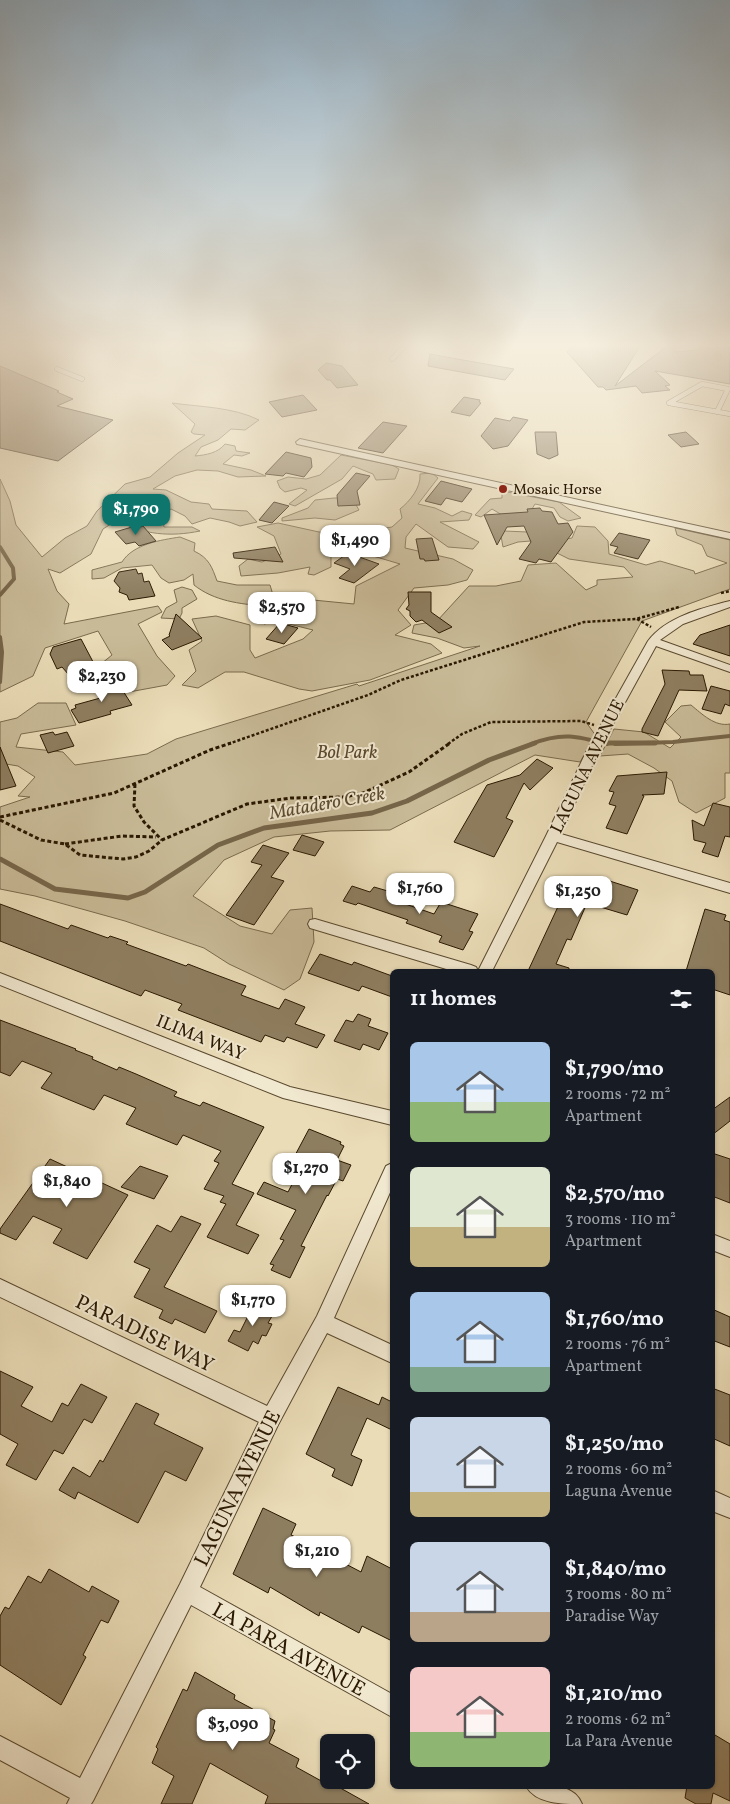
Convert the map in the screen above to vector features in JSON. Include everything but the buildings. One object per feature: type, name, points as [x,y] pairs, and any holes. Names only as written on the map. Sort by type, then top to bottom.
[{"type":"street","points":[[300,442],[730,536]]},
{"type":"street","points":[[656,637],[681,621],[730,604]]},
{"type":"street","points":[[656,637],[730,669]]},
{"type":"street","name":"LAGUNA AVENUE","points":[[487,969],[553,836],[602,731],[656,637]]},
{"type":"street","points":[[553,836],[730,888]]},
{"type":"street","points":[[315,924],[463,969]]},
{"type":"street","name":"ILIMA WAY","points":[[0,979],[289,1093],[390,1118]]},
{"type":"street","name":"LAGUNA AVENUE","points":[[82,1799],[271,1418],[323,1322],[390,1175]]},
{"type":"street","points":[[715,1243],[730,1248]]},
{"type":"street","name":"PARADISE WAY","points":[[0,1288],[271,1418]]},
{"type":"street","points":[[323,1322],[390,1353]]},
{"type":"street","points":[[715,1501],[730,1508]]},
{"type":"street","name":"LA PARA AVENUE","points":[[186,1591],[390,1705]]},
{"type":"street","points":[[0,1747],[82,1799]]},
{"type":"street","points":[[543,1789],[570,1804]]},
{"type":"path","points":[[713,596],[730,590]]},
{"type":"path","points":[[0,818],[93,798],[135,784],[210,750],[368,695],[401,680],[584,622],[636,618],[687,604]]},
{"type":"path","points":[[636,618],[656,637]]},
{"type":"path","points":[[65,844],[80,855],[124,859],[136,857],[149,851],[162,840],[247,804],[291,798],[345,796],[364,793],[410,772],[462,734],[491,722],[581,721],[602,731]]},
{"type":"path","points":[[135,784],[134,806],[156,837]]},
{"type":"path","points":[[0,818],[41,840],[65,844],[122,836],[156,837],[162,840]]},
{"type":"green space","points":[[193,427],[249,427],[245,430],[231,429],[218,440],[201,447],[195,456],[215,451],[225,444],[235,446],[236,451],[250,453],[242,456],[234,455],[223,464],[251,470],[266,476],[238,477],[218,471],[197,470],[175,476],[153,489],[166,490],[191,502],[209,504],[212,509],[247,511],[257,522],[240,526],[210,518],[192,524],[185,516],[171,509],[162,515],[164,527],[192,527],[200,531],[168,534],[147,532],[117,520],[103,529],[91,554],[60,573],[48,569],[57,591],[69,604],[64,624],[158,606],[162,612],[138,624],[157,656],[175,676],[167,685],[129,692],[122,682],[96,668],[112,655],[98,631],[45,648],[33,676],[0,692],[0,479],[10,501],[16,525],[42,557],[65,538],[87,526],[97,511],[125,484],[150,477],[178,453],[205,435],[191,432]]},
{"type":"green space","points":[[341,455],[392,465],[399,469],[395,479],[376,480],[373,474],[353,466],[342,479],[295,506],[289,504],[307,490],[301,488],[285,492],[280,488],[277,481],[288,477],[306,479],[320,475]]},
{"type":"green space","points":[[432,473],[438,478],[418,504],[435,508],[452,516],[462,511],[472,514],[469,520],[440,522],[479,542],[473,549],[448,547],[416,524],[406,537],[405,548],[453,559],[473,570],[467,580],[448,585],[414,588],[398,610],[411,625],[395,635],[431,644],[442,653],[370,680],[312,691],[299,689],[244,672],[225,672],[198,688],[182,685],[196,671],[189,650],[202,641],[192,619],[216,616],[250,625],[250,650],[255,658],[303,639],[313,630],[277,621],[264,624],[257,617],[259,609],[291,610],[313,600],[354,604],[356,586],[400,564],[334,542],[323,550],[331,554],[331,567],[314,575],[308,574],[310,567],[278,573],[241,576],[239,566],[248,559],[262,562],[281,554],[274,536],[257,527],[278,523],[319,532],[359,532],[392,527],[402,518],[400,509],[414,494],[419,484],[420,474]]},
{"type":"green space","points":[[502,491],[559,502],[581,518],[568,521],[560,517],[554,508],[535,504],[529,514],[507,518],[492,509],[481,517],[475,515],[490,499],[502,498]]},
{"type":"green space","points":[[352,498],[359,510],[335,520],[315,518],[282,521],[282,518],[308,508],[315,500]]},
{"type":"green space","name":"Bol Park","points":[[577,526],[595,527],[608,541],[609,554],[646,565],[660,561],[694,571],[695,574],[727,563],[707,556],[702,545],[677,535],[675,528],[730,540],[730,589],[642,621],[586,722],[596,736],[580,762],[535,755],[390,830],[330,831],[274,837],[224,860],[193,896],[240,926],[272,934],[290,910],[312,908],[314,942],[300,979],[284,990],[229,964],[204,948],[125,921],[35,896],[0,889],[0,807],[30,797],[18,796],[35,777],[18,766],[0,763],[0,722],[17,718],[38,703],[66,703],[76,725],[21,734],[16,747],[63,752],[75,765],[147,754],[176,739],[357,684],[359,686],[480,646],[464,648],[437,638],[412,633],[414,625],[437,621],[469,586],[496,586],[521,581],[528,565],[556,563],[586,590],[597,585],[597,580],[633,577],[624,567],[569,559],[551,550],[555,541],[572,538]]},
{"type":"green space","points":[[504,531],[528,532],[531,541],[518,542],[503,547],[501,536]]},
{"type":"green space","points":[[180,537],[195,543],[194,551],[209,563],[217,581],[237,585],[270,585],[273,595],[264,606],[228,601],[210,595],[194,585],[193,574],[184,580],[169,583],[161,578],[152,565],[122,568],[104,578],[92,579],[92,570],[122,562],[140,547],[156,541]]},
{"type":"green space","points":[[182,587],[192,590],[197,599],[182,608],[179,619],[161,618],[166,608],[177,602],[174,590]]},
{"type":"green space","points":[[691,705],[714,722],[730,724],[730,773],[725,773],[725,798],[696,813],[679,802],[672,781],[654,768],[628,754],[600,756],[614,729],[644,732],[670,748],[681,737],[665,722],[681,706]]},
{"type":"waterway","name":"Matadero Creek","points":[[0,547],[13,568],[14,579],[0,595]]},
{"type":"waterway","name":"Matadero Creek","points":[[0,637],[2,652],[0,682]]},
{"type":"waterway","name":"Matadero Creek","points":[[531,744],[542,740],[569,736],[603,743]]},
{"type":"waterway","name":"Matadero Creek","points":[[644,743],[730,736]]},
{"type":"waterway","name":"Matadero Creek","points":[[0,859],[55,889],[128,898],[145,892],[218,845],[264,828],[372,813],[407,801],[489,760],[535,743]]},
{"type":"waterway","name":"Matadero Creek","points":[[603,743],[644,743]]},
{"type":"waterway","name":"Matadero Creek","points":[[603,743],[607,744]]},
{"type":"waterway","name":"Matadero Creek","points":[[615,744],[644,743]]},
{"type":"waterway","name":"Matadero Creek","points":[[644,743],[655,743]]},
{"type":"place","name":"Mosaic Horse","points":[[503,489]]}]
